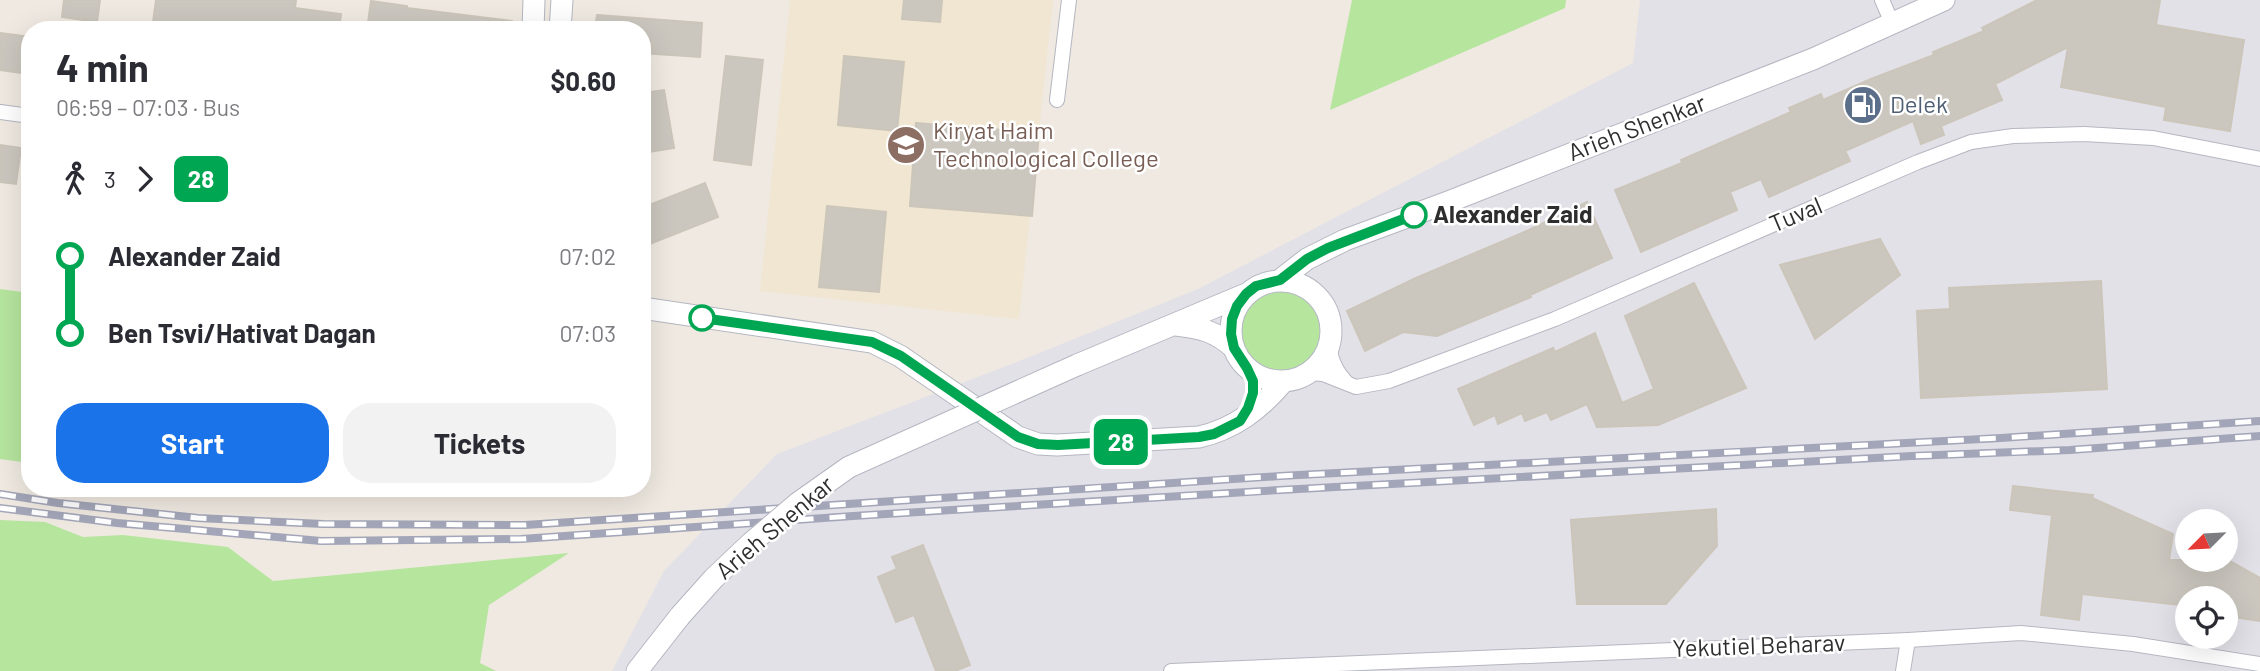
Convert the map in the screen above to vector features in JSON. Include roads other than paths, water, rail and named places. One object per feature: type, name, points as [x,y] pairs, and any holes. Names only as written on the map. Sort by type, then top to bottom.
[{"type":"street","points":[[533,21],[534,0]]},
{"type":"street","points":[[561,21],[562,0]]},
{"type":"street","points":[[1057,100],[1069,0]]},
{"type":"street","points":[[1882,0],[1892,23]]},
{"type":"street","name":"Arieh Shenkar","points":[[1280,280],[1307,259],[1328,248],[1800,64],[1944,0]]},
{"type":"street","points":[[0,112],[21,115]]},
{"type":"street","name":"Tuval","points":[[1308,373],[1323,374],[1349,385],[1364,387],[1389,381],[1555,319],[1918,162],[1971,142],[2013,136],[2084,134],[2153,138],[2260,159]]},
{"type":"street","points":[[1313,292],[1313,273],[1328,248]]},
{"type":"street","points":[[1234,348],[1232,319],[1246,294],[1256,286],[1280,280],[1298,283],[1313,292],[1329,315],[1331,359],[1349,385]]},
{"type":"street","name":"Arieh Shenkar","points":[[637,671],[714,578],[798,503],[849,467],[1077,365],[1246,294]]},
{"type":"street","points":[[651,309],[872,342],[901,356],[1018,437],[1038,444],[1199,437],[1214,434],[1240,421],[1266,401],[1284,381]]},
{"type":"street","points":[[1174,325],[1199,328],[1220,336],[1234,348],[1253,381],[1253,393],[1240,421]]},
{"type":"street","points":[[1247,368],[1259,376],[1284,381],[1308,373],[1322,360],[1330,342]]},
{"type":"street","name":"Yekutiel Beharav","points":[[1171,671],[2021,633],[2133,644],[2260,664]]},
{"type":"street","points":[[1903,671],[1908,640]]},
{"type":"railway","points":[[0,494],[198,518],[323,524],[525,525],[1280,476],[2001,438],[2260,421]]},
{"type":"railway","points":[[0,508],[117,523],[321,541],[521,539],[1280,490],[2070,450],[2260,436]]},
{"type":"place","name":"Delek","points":[[1863,105]]},
{"type":"place","name":"Kiryat Haim Technological College","points":[[906,145]]},
{"type":"place","name":"Alexander Zaid","points":[[1414,215]]}]
